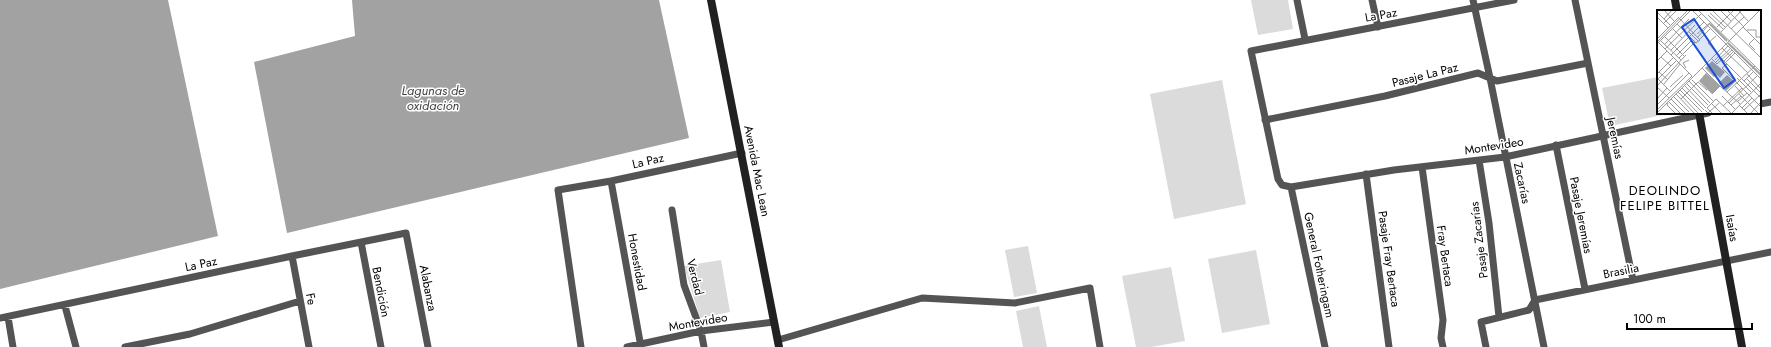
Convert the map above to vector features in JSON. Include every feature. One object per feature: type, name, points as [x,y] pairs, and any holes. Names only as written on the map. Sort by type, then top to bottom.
[{"type":"main road","name":"Avenida Mac Lean","points":[[711,0],[779,343]]},
{"type":"main road","points":[[1675,0],[1677,10]]},
{"type":"main road","name":"Isaías","points":[[1699,114],[1742,347]]},
{"type":"street","points":[[1297,0],[1305,39]]},
{"type":"street","points":[[1372,0],[1378,27]]},
{"type":"street","name":"Zacarías","points":[[1473,0],[1536,300],[1544,347]]},
{"type":"street","name":"La Paz","points":[[1265,120],[1251,51],[1305,39],[1378,27],[1514,0]]},
{"type":"street","name":"Jeremías","points":[[1575,0],[1604,136],[1632,280]]},
{"type":"street","name":"Pasaje La Paz","points":[[1265,120],[1385,96],[1478,73],[1497,80],[1588,63]]},
{"type":"street","points":[[1761,104],[1771,102]]},
{"type":"street","name":"Montevideo","points":[[1265,120],[1278,179],[1282,185],[1290,187],[1366,174],[1505,157],[1699,114]]},
{"type":"street","name":"Pasaje Jeremías","points":[[1556,145],[1585,289]]},
{"type":"street","name":"La Paz","points":[[581,347],[558,190],[611,181],[742,153]]},
{"type":"street","name":"Pasaje Zacarías","points":[[1479,160],[1489,223],[1499,317]]},
{"type":"street","name":"Fray Bertaca","points":[[1422,167],[1443,320],[1441,338],[1443,347]]},
{"type":"street","name":"Pasaje Fray Bertaca","points":[[1366,174],[1389,347]]},
{"type":"street","name":"Honestidad","points":[[611,181],[640,346]]},
{"type":"street","name":"General Fotheringam","points":[[1290,187],[1326,347]]},
{"type":"street","name":"Verdad","points":[[672,210],[684,285],[701,331],[704,347]]},
{"type":"street","name":"La Paz","points":[[4,318],[406,233]]},
{"type":"street","name":"Alabanza","points":[[406,233],[428,347]]},
{"type":"street","name":"Bendición","points":[[361,242],[381,347]]},
{"type":"street","name":"Brasilia","points":[[1486,347],[1481,322],[1529,310],[1536,300],[1725,260],[1771,252]]},
{"type":"street","name":"Fe","points":[[292,256],[309,347]]},
{"type":"street","points":[[779,343],[922,298],[1015,303],[1090,288],[1100,347]]},
{"type":"street","points":[[125,347],[190,334],[300,301]]},
{"type":"street","points":[[65,306],[76,347]]},
{"type":"street","points":[[4,318],[13,347]]},
{"type":"street","name":"Montevideo","points":[[627,347],[640,346],[701,331],[774,322]]},
{"type":"shaded area","points":[[1251,0],[1288,0],[1293,29],[1258,35]]},
{"type":"shaded area","points":[[1657,77],[1657,114],[1667,114],[1610,126],[1602,88]]},
{"type":"shaded area","points":[[1222,80],[1246,204],[1174,219],[1150,94]]},
{"type":"shaded area","points":[[1028,246],[1037,293],[1014,297],[1005,250]]},
{"type":"shaded area","points":[[1256,250],[1270,324],[1222,333],[1208,259]]},
{"type":"shaded area","points":[[721,260],[730,312],[700,318],[684,266]]},
{"type":"shaded area","points":[[1171,267],[1185,341],[1151,347],[1136,347],[1122,276]]},
{"type":"shaded area","points":[[1039,306],[1047,347],[1023,347],[1016,311]]},
{"type":"water","points":[[0,0],[168,0],[218,236],[0,289]]},
{"type":"water","name":"Lagunas de oxidación","points":[[352,0],[659,0],[689,138],[287,233],[254,62],[355,36]]},
{"type":"district","name":"DEOLINDO FELIPE BITTEL","points":[[1665,198]]}]
